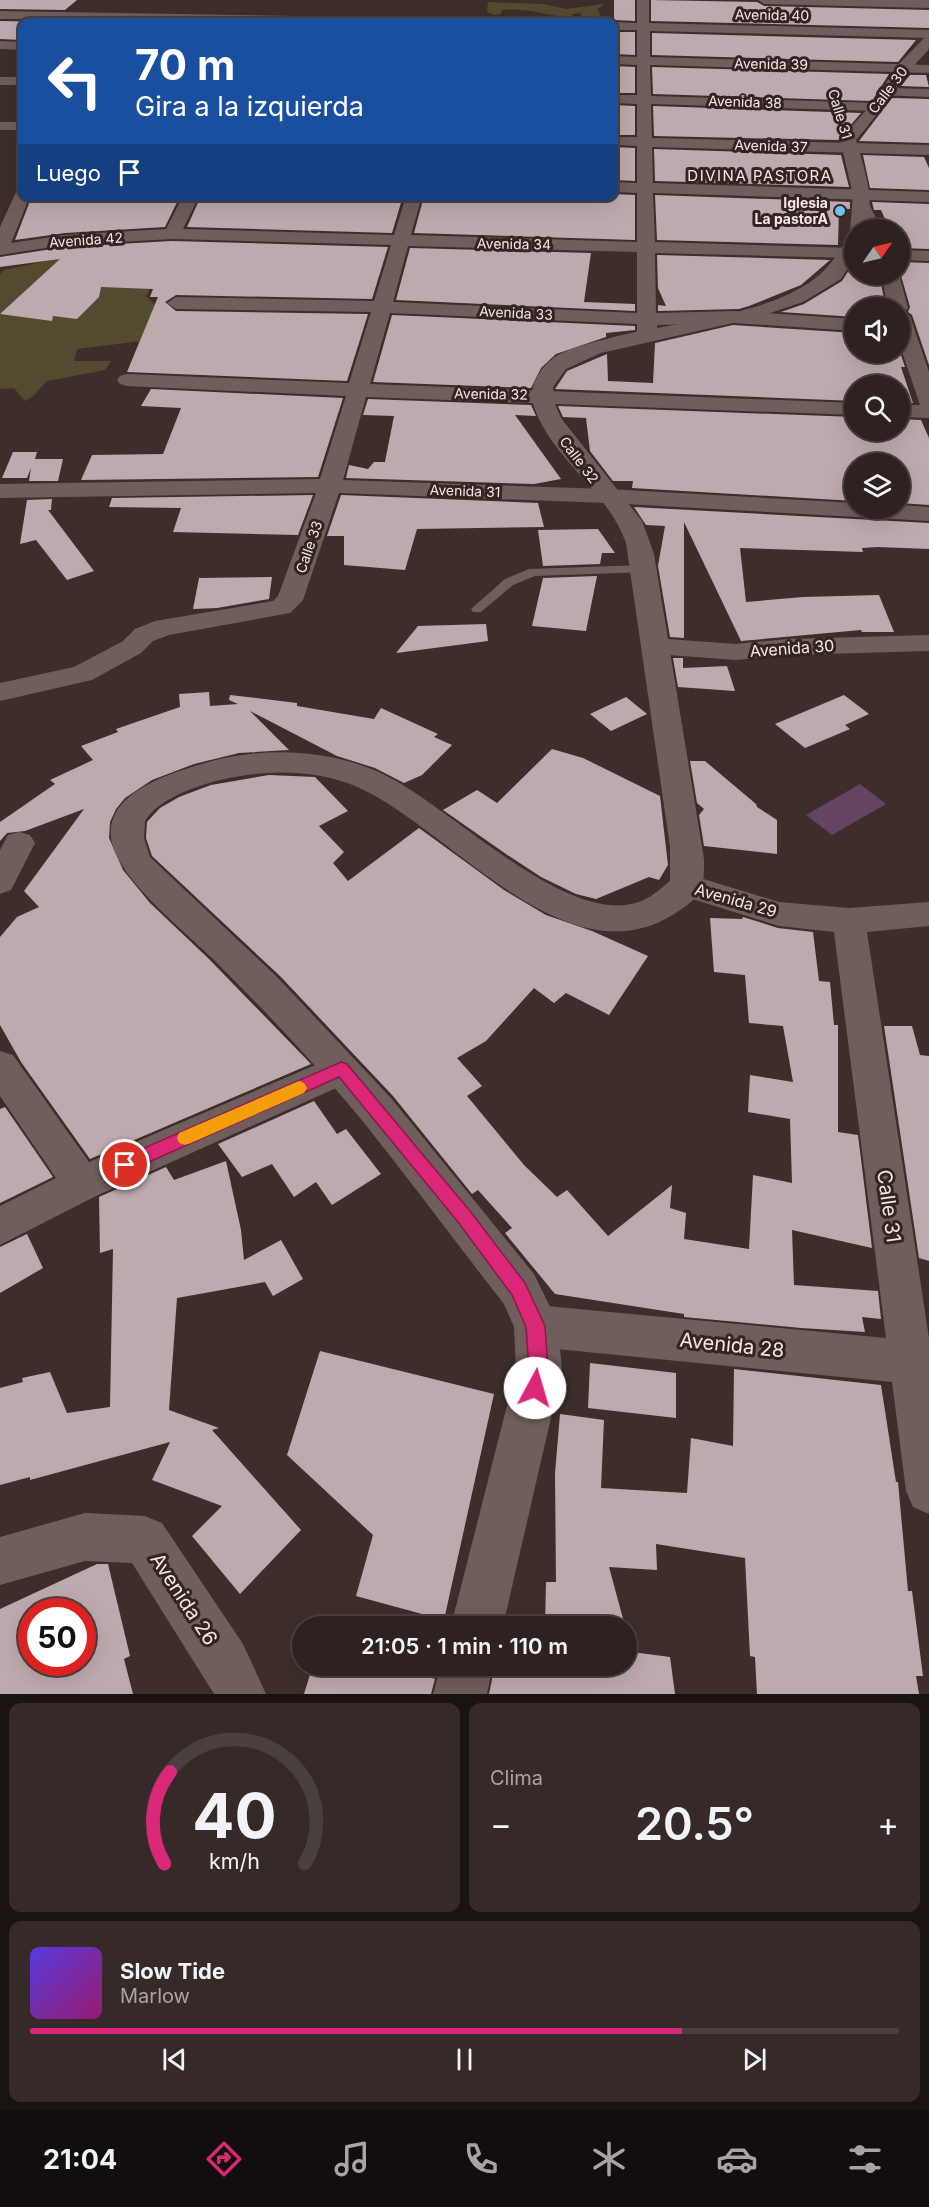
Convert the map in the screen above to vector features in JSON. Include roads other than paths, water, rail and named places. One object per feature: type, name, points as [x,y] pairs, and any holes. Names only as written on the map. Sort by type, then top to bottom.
[{"type":"main road","name":"Calle 30","points":[[849,144],[903,68],[929,41]]},
{"type":"main road","name":"Calle 31","points":[[849,144],[863,202]]},
{"type":"main road","points":[[861,219],[863,202]]},
{"type":"main road","points":[[540,395],[544,376],[563,359],[647,328],[734,317],[803,296],[828,282],[844,262]]},
{"type":"main road","name":"Calle 32","points":[[540,395],[557,431],[628,521],[639,544],[675,787],[690,861],[687,886]]},
{"type":"main road","points":[[479,1616],[539,1370],[536,1326],[512,1280],[464,1216],[341,1069],[265,988],[138,865],[127,846],[127,827],[132,813],[140,803],[155,794],[230,765],[283,762],[323,766],[390,790],[509,875],[565,906],[606,918],[637,916],[666,904],[687,886]]},
{"type":"main road","points":[[460,1694],[464,1676]]},
{"type":"street","points":[[643,0],[647,328]]},
{"type":"street","points":[[764,0],[805,13],[929,4]]},
{"type":"street","points":[[0,13],[27,3]]},
{"type":"street","points":[[0,13],[154,16],[238,13],[326,18]]},
{"type":"street","name":"Avenida 40","points":[[618,27],[643,27],[805,13],[929,34]]},
{"type":"street","name":"Calle 31","points":[[805,13],[825,65],[849,144]]},
{"type":"street","points":[[0,45],[18,46]]},
{"type":"street","name":"Avenida 39","points":[[618,60],[929,69]]},
{"type":"street","points":[[0,81],[18,81]]},
{"type":"street","points":[[888,92],[929,93]]},
{"type":"street","name":"Avenida 38","points":[[618,99],[834,95],[877,107]]},
{"type":"street","points":[[0,126],[18,126]]},
{"type":"street","name":"Avenida 37","points":[[618,141],[849,144],[929,150]]},
{"type":"street","points":[[618,188],[863,202],[929,197]]},
{"type":"street","points":[[0,249],[20,201]]},
{"type":"street","points":[[172,234],[188,201]]},
{"type":"street","name":"Calle 33","points":[[0,692],[82,674],[132,647],[144,635],[164,627],[188,625],[280,607],[290,600],[330,486],[413,201]]},
{"type":"street","name":"Calle 31","points":[[863,202],[870,219]]},
{"type":"street","name":"Avenida 34","points":[[172,234],[646,247],[844,250]]},
{"type":"street","name":"Avenida 42","points":[[0,249],[65,240],[172,234]]},
{"type":"street","points":[[910,255],[929,256]]},
{"type":"street","name":"Avenida 33","points":[[176,303],[381,307],[647,328]]},
{"type":"street","points":[[734,317],[844,324]]},
{"type":"street","points":[[910,339],[929,403]]},
{"type":"street","name":"Avenida 32","points":[[127,380],[357,392],[540,395],[844,409]]},
{"type":"street","points":[[910,411],[929,412]]},
{"type":"street","name":"Avenida 31","points":[[0,491],[125,487],[330,486],[607,496],[929,514]]},
{"type":"street","name":"Avenida 30","points":[[654,646],[736,652],[789,647],[929,643]]},
{"type":"street","points":[[0,882],[19,843]]},
{"type":"street","name":"Avenida 29","points":[[687,886],[779,914],[849,921],[929,914]]},
{"type":"street","name":"Calle 31","points":[[849,921],[920,1364],[929,1491]]},
{"type":"street","points":[[0,1066],[82,1184]]},
{"type":"street","points":[[0,1226],[82,1184],[341,1069]]},
{"type":"street","name":"Avenida 28","points":[[536,1326],[920,1364]]},
{"type":"street","name":"Avenida 26","points":[[0,1561],[85,1537],[145,1540],[225,1662],[240,1694]]},
{"type":"lane","points":[[477,609],[509,582],[533,572],[643,569]]},
{"type":"place","name":"Iglesia La pastorA","points":[[840,211]]},
{"type":"district","name":"DIVINA PASTORA","points":[[760,176]]}]
